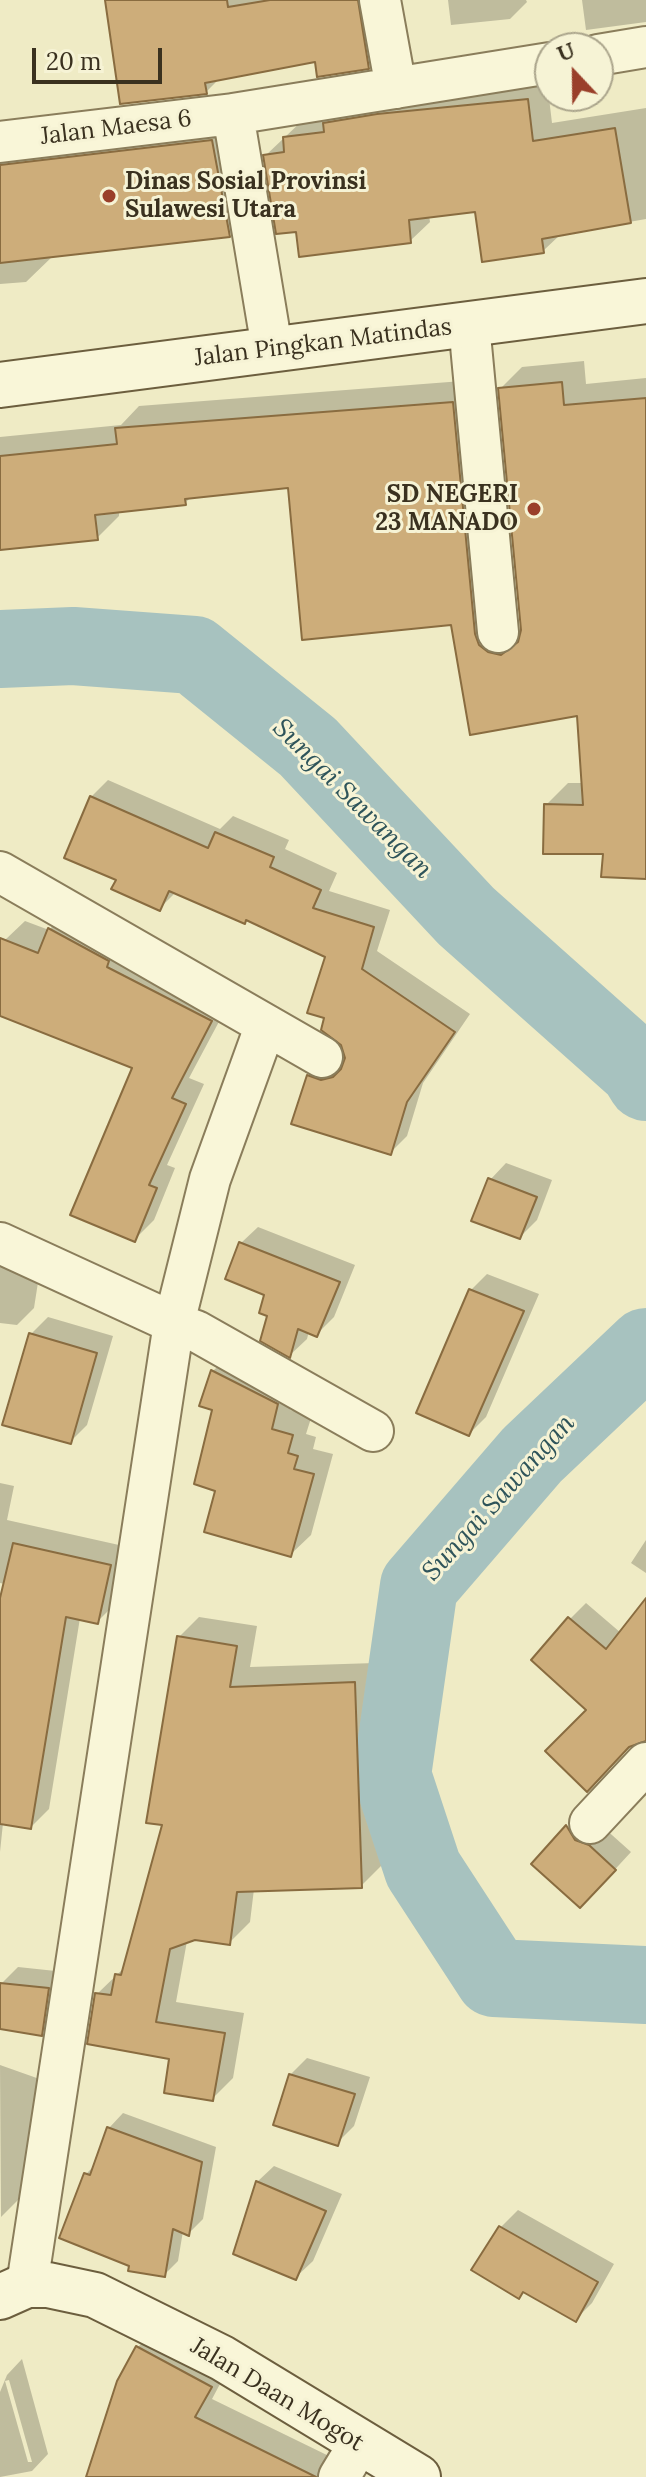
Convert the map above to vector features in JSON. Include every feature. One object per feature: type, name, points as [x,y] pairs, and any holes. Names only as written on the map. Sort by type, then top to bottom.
[{"type":"street","points":[[380,0],[396,88]]},
{"type":"street","points":[[614,52],[646,47]]},
{"type":"street","name":"Jalan Maesa 6","points":[[0,142],[233,114],[534,66]]},
{"type":"street","points":[[233,114],[272,348]]},
{"type":"street","name":"Jalan Pingkan Matindas","points":[[0,385],[646,301]]},
{"type":"street","points":[[469,324],[498,632]]},
{"type":"street","points":[[0,872],[322,1057]]},
{"type":"street","points":[[14,2291],[174,1323],[210,1179],[265,1027]]},
{"type":"street","points":[[0,1243],[196,1331],[373,1431]]},
{"type":"street","points":[[590,1823],[646,1763]]},
{"type":"street","name":"Jalan Daan Mogot","points":[[14,2291],[48,2285],[95,2295],[222,2358],[349,2460],[418,2477]]},
{"type":"building","points":[[105,0],[227,0],[228,7],[270,0],[358,0],[369,69],[317,77],[315,62],[205,83],[207,94],[120,104]]},
{"type":"building","points":[[528,99],[533,141],[615,128],[631,223],[542,239],[544,253],[482,262],[475,212],[409,220],[411,243],[299,257],[296,232],[276,234],[263,155],[284,152],[283,137],[324,132],[323,123],[377,114]]},
{"type":"building","name":"Dinas Sosial Provinsi Sulawesi Utara","points":[[212,140],[230,237],[0,263],[0,165]]},
{"type":"building","points":[[562,382],[564,405],[646,398],[646,879],[601,877],[603,854],[543,854],[544,804],[583,805],[577,716],[470,735],[451,625],[302,640],[288,488],[185,499],[186,505],[95,515],[98,540],[0,550],[0,456],[117,444],[115,428],[453,402],[475,634],[479,645],[488,652],[501,655],[518,642],[521,630],[498,388]]},
{"type":"building","points":[[90,796],[208,848],[215,832],[274,857],[270,867],[321,890],[313,908],[374,927],[362,969],[455,1032],[407,1102],[391,1155],[291,1124],[307,1075],[321,1080],[333,1077],[341,1069],[345,1058],[341,1045],[321,1030],[324,1018],[307,1013],[325,957],[246,920],[245,924],[169,891],[160,911],[111,889],[116,880],[64,858]]},
{"type":"building","points":[[48,928],[109,961],[107,967],[212,1021],[172,1098],[186,1104],[149,1185],[157,1188],[135,1242],[70,1215],[132,1068],[0,1016],[0,938],[38,953]]},
{"type":"building","points":[[488,1178],[537,1197],[520,1239],[471,1221]]},
{"type":"building","points":[[239,1242],[340,1282],[317,1337],[298,1329],[290,1358],[260,1341],[267,1316],[259,1313],[264,1295],[225,1279]]},
{"type":"building","points":[[469,1289],[524,1311],[469,1436],[416,1413]]},
{"type":"building","points":[[29,1333],[97,1353],[71,1444],[2,1425]]},
{"type":"building","points":[[211,1370],[278,1404],[272,1429],[293,1435],[288,1453],[298,1456],[294,1469],[314,1474],[291,1557],[204,1532],[215,1491],[194,1484],[212,1410],[199,1406]]},
{"type":"building","points":[[13,1543],[111,1565],[98,1624],[66,1617],[31,1829],[0,1824],[0,1598]]},
{"type":"building","points":[[646,1598],[646,1741],[629,1747],[587,1792],[545,1751],[586,1710],[531,1660],[568,1617],[606,1649]]},
{"type":"building","points":[[177,1636],[237,1646],[230,1687],[355,1682],[362,1888],[237,1892],[230,1945],[195,1940],[170,1949],[156,2022],[225,2033],[213,2101],[164,2093],[169,2059],[87,2044],[95,1993],[111,1995],[115,1974],[121,1975],[162,1825],[146,1823]]},
{"type":"building","points":[[566,1825],[575,1840],[589,1845],[616,1870],[580,1908],[531,1864]]},
{"type":"building","points":[[0,1983],[49,1988],[42,2036],[0,2029]]},
{"type":"building","points":[[289,2074],[355,2094],[338,2146],[273,2125]]},
{"type":"building","points":[[107,2127],[202,2162],[189,2236],[173,2229],[165,2277],[128,2271],[129,2266],[59,2238],[84,2173],[90,2175]]},
{"type":"building","points":[[256,2181],[326,2211],[296,2280],[233,2254]]},
{"type":"building","points":[[499,2226],[598,2282],[576,2322],[523,2292],[519,2299],[471,2270]]},
{"type":"building","points":[[136,2346],[212,2387],[195,2417],[316,2477],[86,2477],[117,2381]]},
{"type":"waterway","name":"Sungai Sawangan","points":[[0,649],[73,646],[194,655],[308,747],[466,916],[638,1069],[646,1082]]},
{"type":"waterway","name":"Sungai Sawangan","points":[[646,1347],[532,1455],[419,1586],[392,1775],[423,1869],[494,1978],[646,1985]]},
{"type":"place","name":"Dinas Sosial Provinsi Sulawesi Utara","points":[[109,196]]},
{"type":"place","name":"SD NEGERI 23 MANADO","points":[[534,509]]}]
